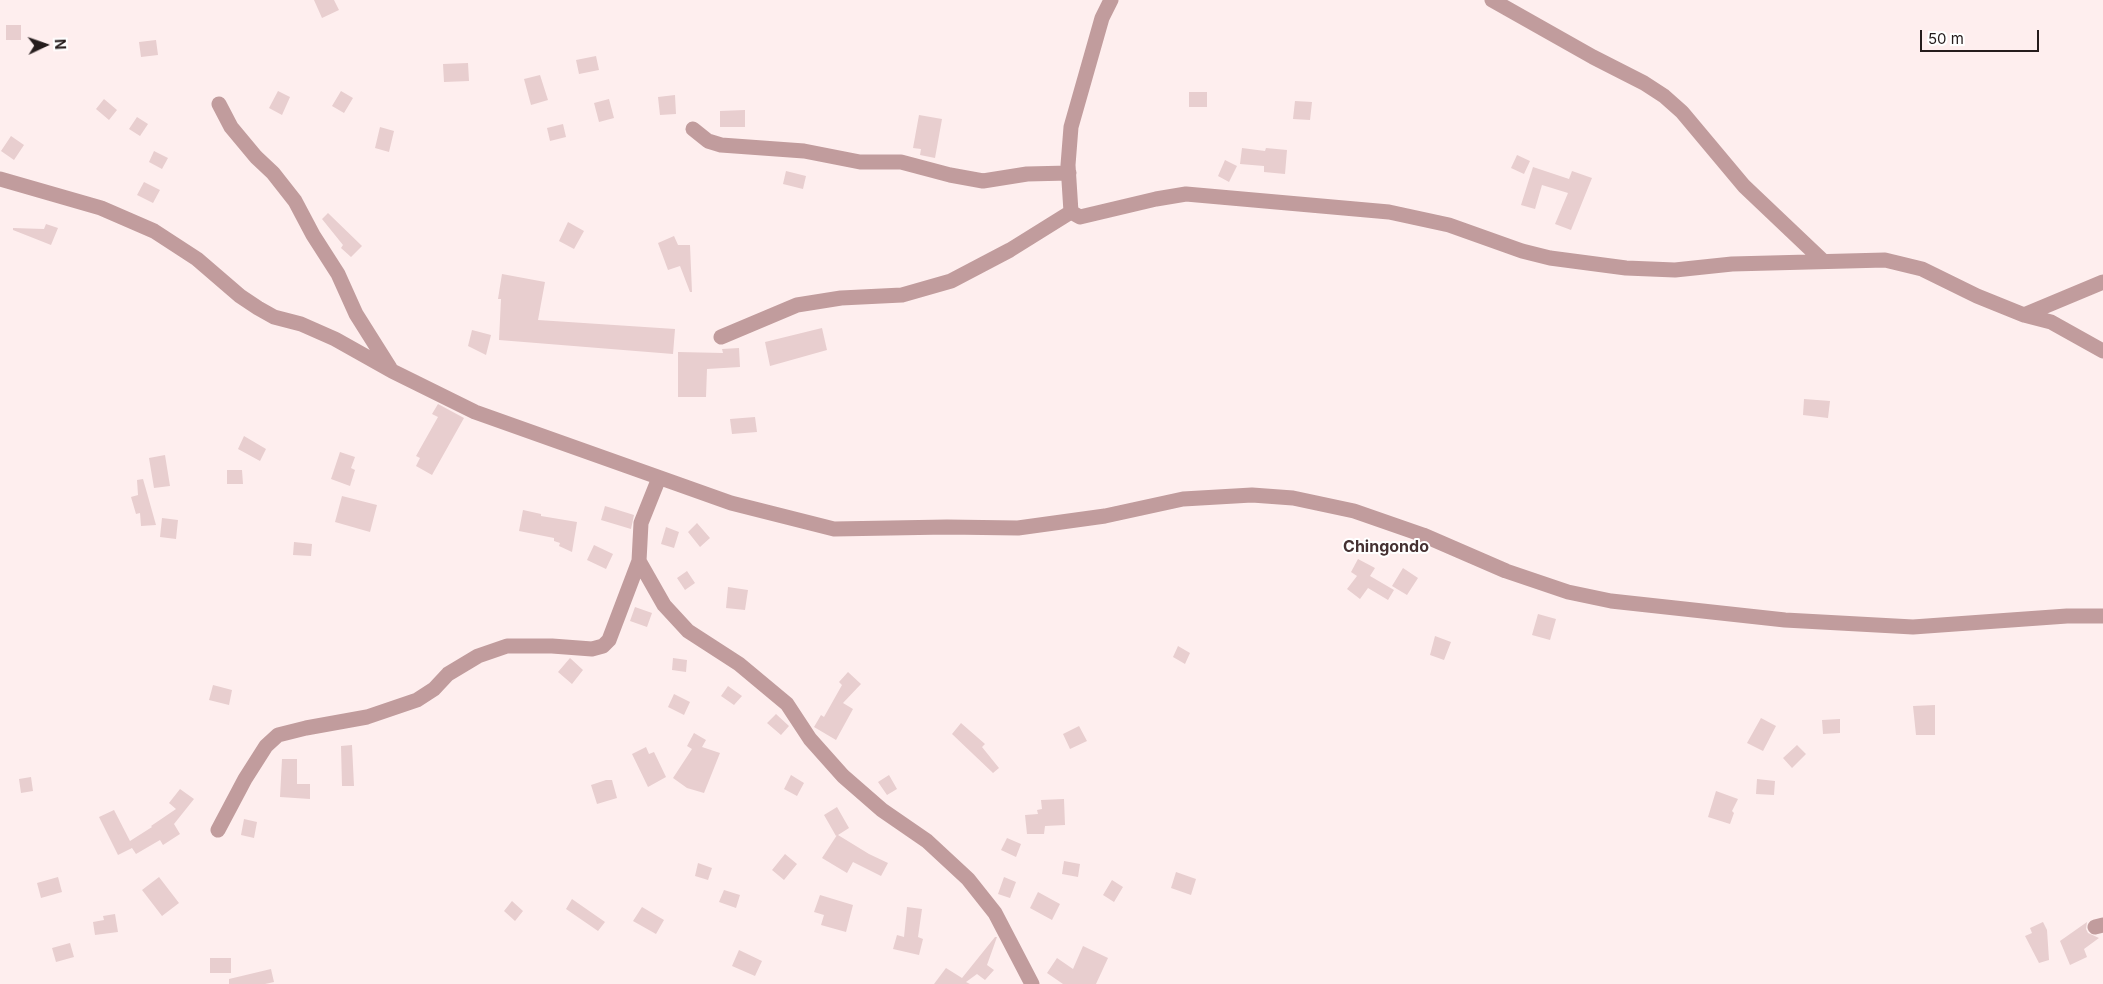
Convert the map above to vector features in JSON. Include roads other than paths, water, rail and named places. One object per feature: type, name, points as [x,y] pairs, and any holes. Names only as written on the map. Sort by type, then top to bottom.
[{"type":"street","points":[[1071,212],[1069,173],[1071,127],[1102,18],[1110,0]]},
{"type":"street","points":[[1492,0],[1593,57],[1644,82],[1664,96],[1693,124],[1744,186],[1823,261]]},
{"type":"street","points":[[218,104],[231,127],[256,157],[273,173],[295,201],[313,235],[338,274],[356,314],[392,372]]},
{"type":"street","points":[[693,129],[708,141],[721,145],[804,151],[860,162],[901,162],[950,175],[983,181],[1027,174],[1069,173]]},
{"type":"street","points":[[0,179],[101,208],[154,231],[197,259],[240,296],[258,308],[274,317],[301,324],[335,339],[392,372],[475,412],[731,503],[834,529],[1018,528],[1106,516],[1183,499],[1252,495],[1293,498],[1354,511],[1423,535],[1524,577],[1568,592],[1611,601],[1785,620],[1905,626],[2067,616],[2103,616]]},
{"type":"street","points":[[1071,212],[1080,216],[1156,198],[1186,194],[1389,212],[1449,225],[1522,251],[1550,258],[1626,268],[1675,270],[1732,264],[1885,260],[1922,269],[1976,296],[2024,315],[2051,322],[2103,351]]},
{"type":"street","points":[[721,337],[798,305],[841,298],[902,296],[951,281],[1010,250],[1071,212]]},
{"type":"street","points":[[2024,315],[2103,282]]},
{"type":"street","points":[[218,830],[245,779],[266,746],[278,736],[306,728],[367,717],[417,700],[434,689],[448,674],[478,656],[507,646],[552,646],[592,650],[603,646],[609,640],[640,560],[641,523],[659,478]]},
{"type":"street","points":[[640,560],[664,604],[688,631],[739,664],[787,704],[810,739],[843,776],[882,810],[928,841],[968,879],[995,913],[1032,984]]},
{"type":"district","name":"Chingondo","points":[[1386,547]]}]
